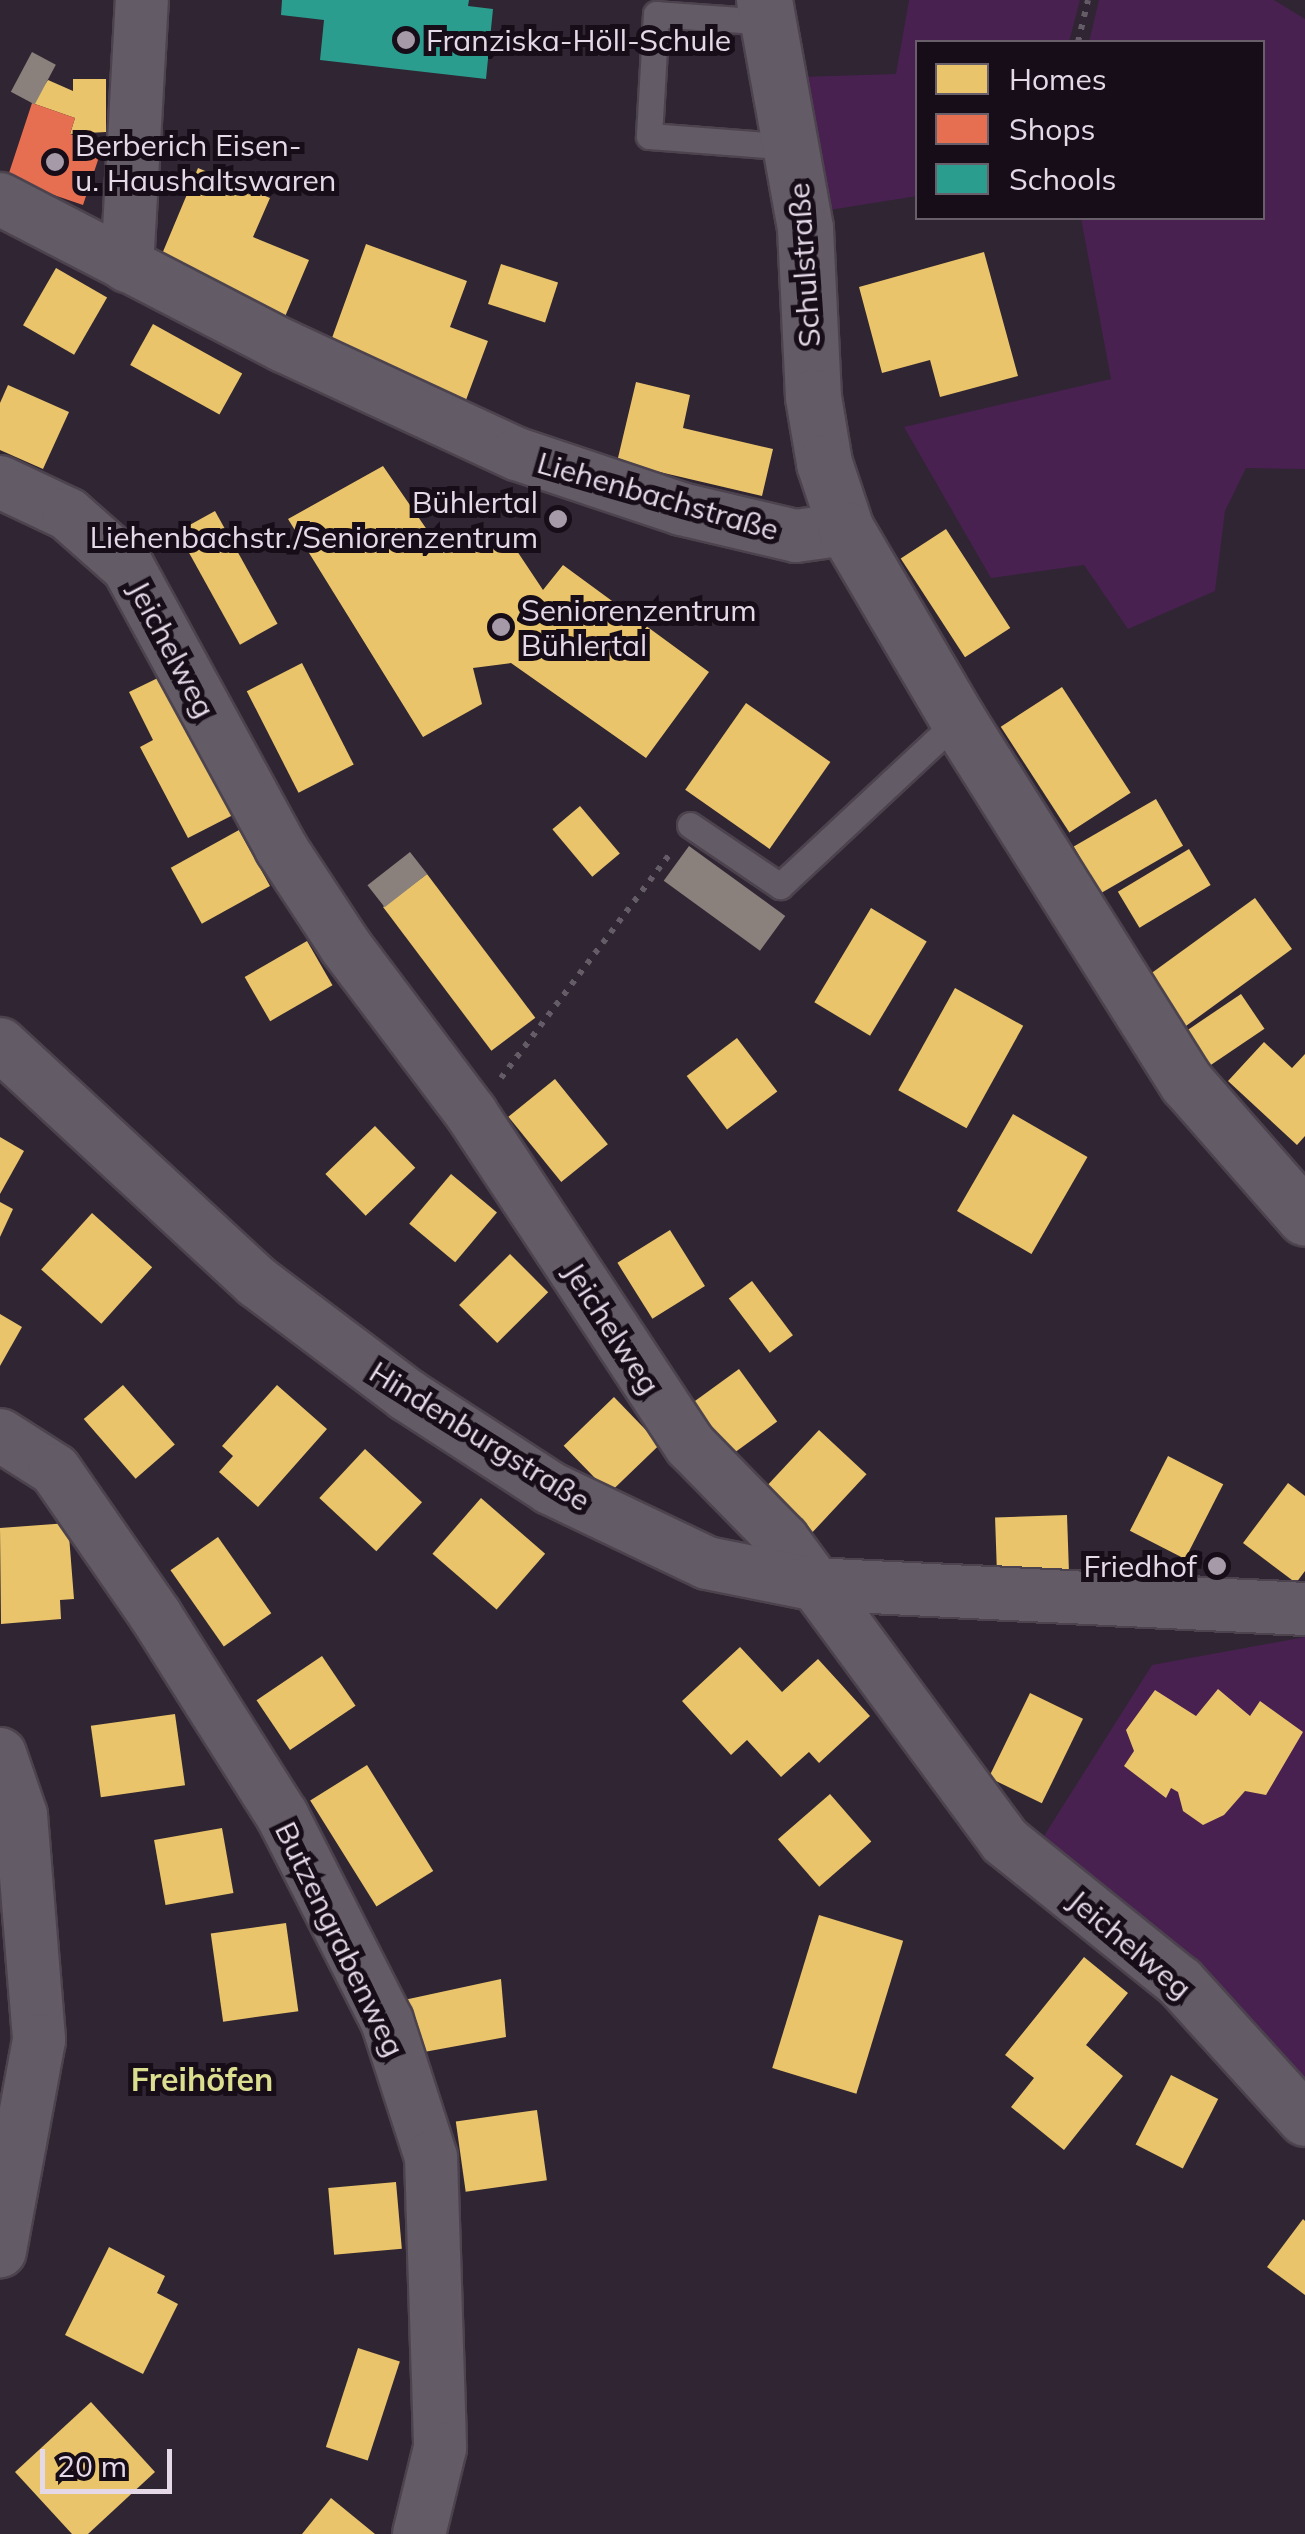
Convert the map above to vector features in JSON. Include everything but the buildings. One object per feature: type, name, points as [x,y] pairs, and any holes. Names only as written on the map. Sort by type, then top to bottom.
[{"type":"street","points":[[127,266],[142,0]]},
{"type":"street","name":"Schulstraße","points":[[766,11],[806,228],[813,398],[824,463],[846,529]]},
{"type":"street","name":"Liehenbachstraße","points":[[0,200],[414,408],[544,464],[681,509],[796,536],[846,529]]},
{"type":"street","name":"Jeichelweg","points":[[0,482],[68,514],[128,567],[281,848],[471,1113],[690,1445],[783,1540],[1005,1842],[1180,1982],[1305,2120]]},
{"type":"street","points":[[846,529],[958,720],[1187,1083],[1305,1218]]},
{"type":"street","name":"Hindenburgstraße","points":[[0,1044],[257,1282],[406,1395],[550,1488],[708,1563],[812,1584],[1305,1609]]},
{"type":"street","name":"Butzengrabenweg","points":[[0,1435],[55,1470],[156,1616],[282,1815],[386,2021],[431,2158],[440,2448],[419,2534]]},
{"type":"street","points":[[0,1754],[21,1814],[40,2040],[0,2251]]},
{"type":"lane","points":[[766,11],[656,14],[650,136],[794,147]]},
{"type":"lane","points":[[690,825],[780,886],[958,720]]},
{"type":"path","points":[[1078,40],[1088,0]]},
{"type":"path","points":[[471,1113],[690,825]]},
{"type":"shaded area","points":[[909,0],[1080,0],[1070,40],[915,40],[915,196],[823,211],[800,77],[896,74]]},
{"type":"shaded area","points":[[1099,0],[1274,0],[1305,19],[1305,469],[1246,468],[1225,511],[1215,591],[1128,629],[1084,565],[991,578],[904,427],[1111,379],[1081,220],[1265,220],[1265,40],[1089,40]]},
{"type":"shaded area","points":[[1305,1637],[1305,2094],[1228,1996],[1044,1836],[1152,1665]]},
{"type":"place","name":"Franziska-Höll-Schule","points":[[406,40]]},
{"type":"place","name":"Berberich Eisen- u. Haushaltswaren","points":[[55,162]]},
{"type":"place","name":"Bühlertal Liehenbachstr./Seniorenzentrum","points":[[558,519]]},
{"type":"place","name":"Seniorenzentrum Bühlertal","points":[[501,627]]},
{"type":"place","name":"Friedhof","points":[[1217,1566]]},
{"type":"district","name":"Freihöfen","points":[[202,2079]]}]
